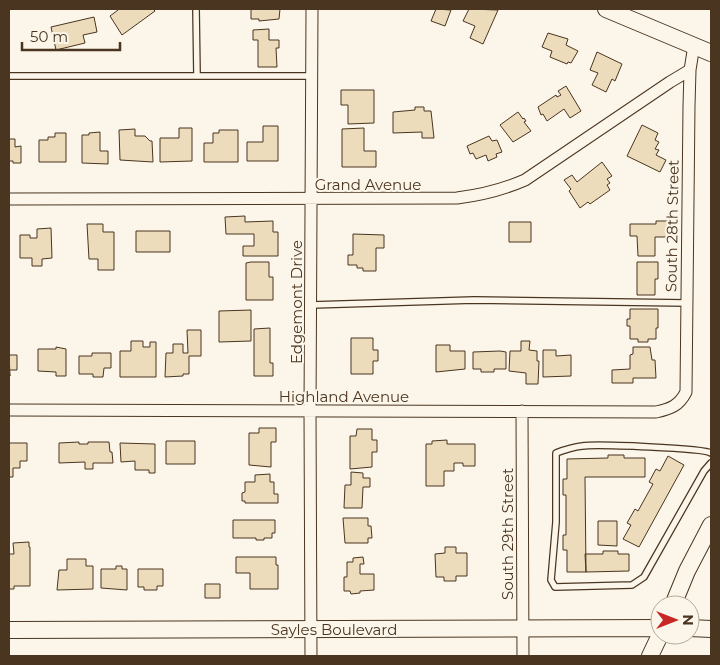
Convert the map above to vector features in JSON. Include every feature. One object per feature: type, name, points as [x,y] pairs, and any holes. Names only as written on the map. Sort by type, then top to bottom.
[{"type":"street","name":"Edgemont Drive","points":[[311,656],[312,9]]},
{"type":"street","points":[[606,9],[694,44],[711,53]]},
{"type":"street","name":"South 28th Street","points":[[677,405],[686,392],[690,70],[694,44]]},
{"type":"street","name":"Grand Avenue","points":[[9,199],[312,199],[457,198],[480,196],[525,180],[690,70]]},
{"type":"street","name":"Highland Avenue","points":[[9,410],[656,412],[677,405]]},
{"type":"street","name":"South 29th Street","points":[[522,411],[523,656]]},
{"type":"street","points":[[677,595],[687,571],[711,525]]},
{"type":"street","name":"Sayles Boulevard","points":[[9,630],[650,628]]},
{"type":"lane","points":[[196,9],[197,76]]},
{"type":"lane","points":[[9,76],[312,76]]},
{"type":"lane","points":[[311,305],[474,300],[687,303]]},
{"type":"lane","points":[[711,453],[681,448],[583,445],[556,453],[556,522],[551,580],[555,587],[632,585],[644,577],[704,471],[711,463]]},
{"type":"building","points":[[117,9],[153,9],[155,11],[122,35],[110,16]]},
{"type":"building","points":[[251,9],[280,9],[279,19],[259,21],[259,19],[251,19]]},
{"type":"building","points":[[436,9],[451,10],[445,26],[431,21]]},
{"type":"building","points":[[469,9],[498,10],[483,44],[470,38],[475,26],[463,21]]},
{"type":"building","points":[[94,17],[97,32],[83,35],[85,43],[56,50],[51,27]]},
{"type":"building","points":[[269,29],[269,40],[279,40],[279,48],[276,48],[277,67],[258,67],[258,40],[253,40],[253,30]]},
{"type":"building","points":[[548,33],[568,39],[566,45],[578,51],[571,63],[568,62],[567,64],[550,57],[552,51],[542,47]]},
{"type":"building","points":[[597,52],[622,64],[615,81],[612,79],[606,92],[592,85],[598,73],[590,70]]},
{"type":"building","points":[[566,86],[581,111],[570,118],[564,109],[547,121],[543,114],[541,115],[538,107],[556,95],[557,97],[561,95],[558,91]]},
{"type":"building","points":[[341,90],[374,90],[374,123],[348,124],[348,105],[341,105]]},
{"type":"building","points":[[415,107],[424,107],[424,111],[431,111],[434,138],[422,138],[422,132],[393,133],[393,112],[415,110]]},
{"type":"building","points":[[518,112],[524,118],[526,121],[524,122],[531,131],[513,142],[500,125]]},
{"type":"building","points":[[642,125],[658,133],[655,140],[659,142],[655,149],[659,150],[656,155],[666,160],[660,172],[627,156]]},
{"type":"building","points":[[263,126],[278,126],[278,161],[247,161],[247,142],[263,142]]},
{"type":"building","points":[[179,128],[192,128],[192,161],[160,162],[160,138],[179,138]]},
{"type":"building","points":[[364,128],[364,151],[376,151],[376,167],[342,167],[342,129]]},
{"type":"building","points":[[135,129],[135,136],[145,136],[152,141],[153,162],[120,160],[119,130]]},
{"type":"building","points":[[219,130],[238,130],[238,162],[204,162],[204,143],[213,143],[213,133],[219,133]]},
{"type":"building","points":[[100,132],[100,151],[108,151],[108,164],[82,163],[82,135]]},
{"type":"building","points":[[55,133],[66,133],[66,162],[39,162],[39,140],[48,140],[48,137],[55,137]]},
{"type":"building","points":[[489,136],[492,141],[497,140],[502,152],[496,154],[497,157],[488,161],[486,155],[476,159],[473,153],[470,154],[467,146]]},
{"type":"building","points":[[9,139],[15,139],[15,147],[21,146],[21,163],[9,161]]},
{"type":"building","points":[[602,162],[612,176],[607,179],[610,183],[607,185],[610,190],[590,204],[588,202],[580,208],[569,191],[571,189],[564,180],[572,175],[577,182]]},
{"type":"building","points":[[245,216],[245,222],[273,221],[273,232],[278,232],[278,256],[243,256],[243,246],[254,246],[254,234],[226,234],[225,217]]},
{"type":"building","points":[[656,221],[669,221],[669,237],[655,237],[655,256],[638,256],[637,236],[630,236],[630,224],[656,224]]},
{"type":"building","points":[[509,222],[531,222],[531,242],[509,242]]},
{"type":"building","points":[[87,224],[103,224],[103,232],[114,232],[114,270],[98,270],[98,259],[89,259]]},
{"type":"building","points":[[51,228],[52,258],[42,259],[42,266],[32,266],[32,258],[20,258],[20,235],[30,235],[30,238],[37,238],[37,229]]},
{"type":"building","points":[[136,231],[170,231],[170,252],[136,252]]},
{"type":"building","points":[[353,234],[384,235],[384,248],[376,248],[376,271],[363,271],[363,268],[357,268],[357,265],[348,265],[348,255],[353,255]]},
{"type":"building","points":[[269,262],[269,277],[273,277],[273,300],[246,300],[246,263]]},
{"type":"building","points":[[637,262],[658,262],[658,279],[655,279],[655,295],[637,295]]},
{"type":"building","points":[[630,309],[658,309],[656,339],[648,339],[648,342],[638,342],[638,339],[630,339],[630,326],[627,326],[627,319],[630,319]]},
{"type":"building","points":[[251,310],[251,341],[219,342],[219,311]]},
{"type":"building","points":[[270,328],[270,363],[273,363],[273,376],[254,376],[254,329]]},
{"type":"building","points":[[187,330],[201,330],[201,356],[189,356],[189,374],[165,377],[166,353],[173,353],[173,344],[183,344],[183,353],[188,353]]},
{"type":"building","points":[[351,338],[373,338],[373,350],[378,350],[378,361],[373,361],[373,374],[351,374]]},
{"type":"building","points":[[131,341],[143,341],[143,347],[150,347],[150,342],[156,342],[156,377],[120,377],[120,351],[131,351]]},
{"type":"building","points":[[521,341],[530,341],[529,350],[537,351],[537,361],[539,361],[538,384],[526,384],[526,373],[509,371],[510,351],[521,351]]},
{"type":"building","points":[[436,345],[450,345],[450,351],[465,351],[465,369],[436,372]]},
{"type":"building","points":[[56,347],[66,349],[66,376],[56,376],[56,372],[38,371],[38,349],[56,349]]},
{"type":"building","points":[[633,347],[650,347],[652,360],[655,360],[656,378],[633,378],[633,383],[612,383],[612,370],[630,369],[630,355],[633,354]]},
{"type":"building","points":[[543,350],[556,350],[556,356],[571,355],[571,376],[543,377]]},
{"type":"building","points":[[473,352],[506,352],[506,369],[494,369],[494,372],[481,372],[481,369],[473,369]]},
{"type":"building","points":[[92,353],[111,353],[111,368],[104,368],[103,377],[93,377],[93,374],[79,374],[79,356],[92,356]]},
{"type":"building","points":[[9,355],[17,355],[17,370],[10,370]]},
{"type":"building","points":[[259,428],[276,428],[276,442],[271,442],[271,467],[249,465],[249,433],[259,433]]},
{"type":"building","points":[[357,429],[372,429],[372,440],[377,440],[377,452],[372,452],[372,467],[350,469],[350,436],[356,436]]},
{"type":"building","points":[[447,440],[447,444],[475,444],[475,466],[463,466],[463,463],[454,463],[454,471],[444,471],[444,486],[426,486],[426,444],[432,444],[432,441]]},
{"type":"building","points":[[166,441],[195,441],[195,464],[166,464]]},
{"type":"building","points":[[79,442],[79,444],[88,444],[88,442],[109,442],[113,463],[93,463],[93,469],[85,469],[85,462],[59,463],[59,443]]},
{"type":"building","points":[[9,443],[27,443],[27,461],[20,461],[20,468],[13,468],[13,477],[9,477]]},
{"type":"building","points":[[120,443],[155,444],[155,473],[149,473],[149,470],[135,470],[135,461],[121,462]]},
{"type":"building","points":[[608,455],[624,455],[624,458],[645,458],[645,477],[585,477],[586,572],[567,572],[567,550],[563,550],[563,535],[566,535],[566,495],[563,495],[563,479],[567,479],[567,459],[608,458]]},
{"type":"building","points":[[668,456],[684,465],[639,547],[623,539],[631,525],[627,523],[635,509],[638,511],[653,484],[649,482],[656,469],[660,471]]},
{"type":"building","points":[[351,472],[363,473],[363,478],[370,478],[370,487],[363,487],[362,508],[344,508],[345,485],[351,485]]},
{"type":"building","points":[[270,474],[270,482],[274,482],[274,494],[278,494],[278,503],[245,503],[245,501],[242,501],[242,493],[245,492],[245,482],[255,482],[255,475]]},
{"type":"building","points":[[343,518],[368,518],[368,526],[371,526],[372,538],[368,538],[368,543],[345,543]]},
{"type":"building","points":[[233,520],[275,520],[275,533],[272,533],[272,538],[264,538],[264,540],[233,538]]},
{"type":"building","points":[[598,521],[617,521],[617,546],[598,545]]},
{"type":"building","points":[[29,542],[30,586],[14,586],[14,589],[9,589],[9,554],[14,554],[13,543]]},
{"type":"building","points":[[445,547],[456,547],[456,553],[467,553],[467,576],[456,576],[456,581],[444,581],[444,577],[436,577],[435,554],[445,553]]},
{"type":"building","points":[[603,551],[618,551],[618,554],[629,554],[629,571],[586,572],[585,554],[603,554]]},
{"type":"building","points":[[236,557],[276,557],[278,589],[250,589],[250,573],[236,573]]},
{"type":"building","points":[[363,557],[364,564],[360,564],[360,574],[374,574],[374,590],[351,594],[350,591],[344,591],[344,577],[347,577],[347,562],[353,562],[353,558]]},
{"type":"building","points":[[67,559],[86,559],[86,566],[93,566],[93,589],[57,590],[59,570],[67,570]]},
{"type":"building","points":[[116,566],[122,566],[122,569],[127,569],[127,590],[101,588],[101,569],[116,569]]},
{"type":"building","points":[[138,569],[163,569],[163,586],[157,586],[157,590],[144,590],[144,587],[138,587]]},
{"type":"building","points":[[205,584],[220,584],[220,598],[205,598]]}]
